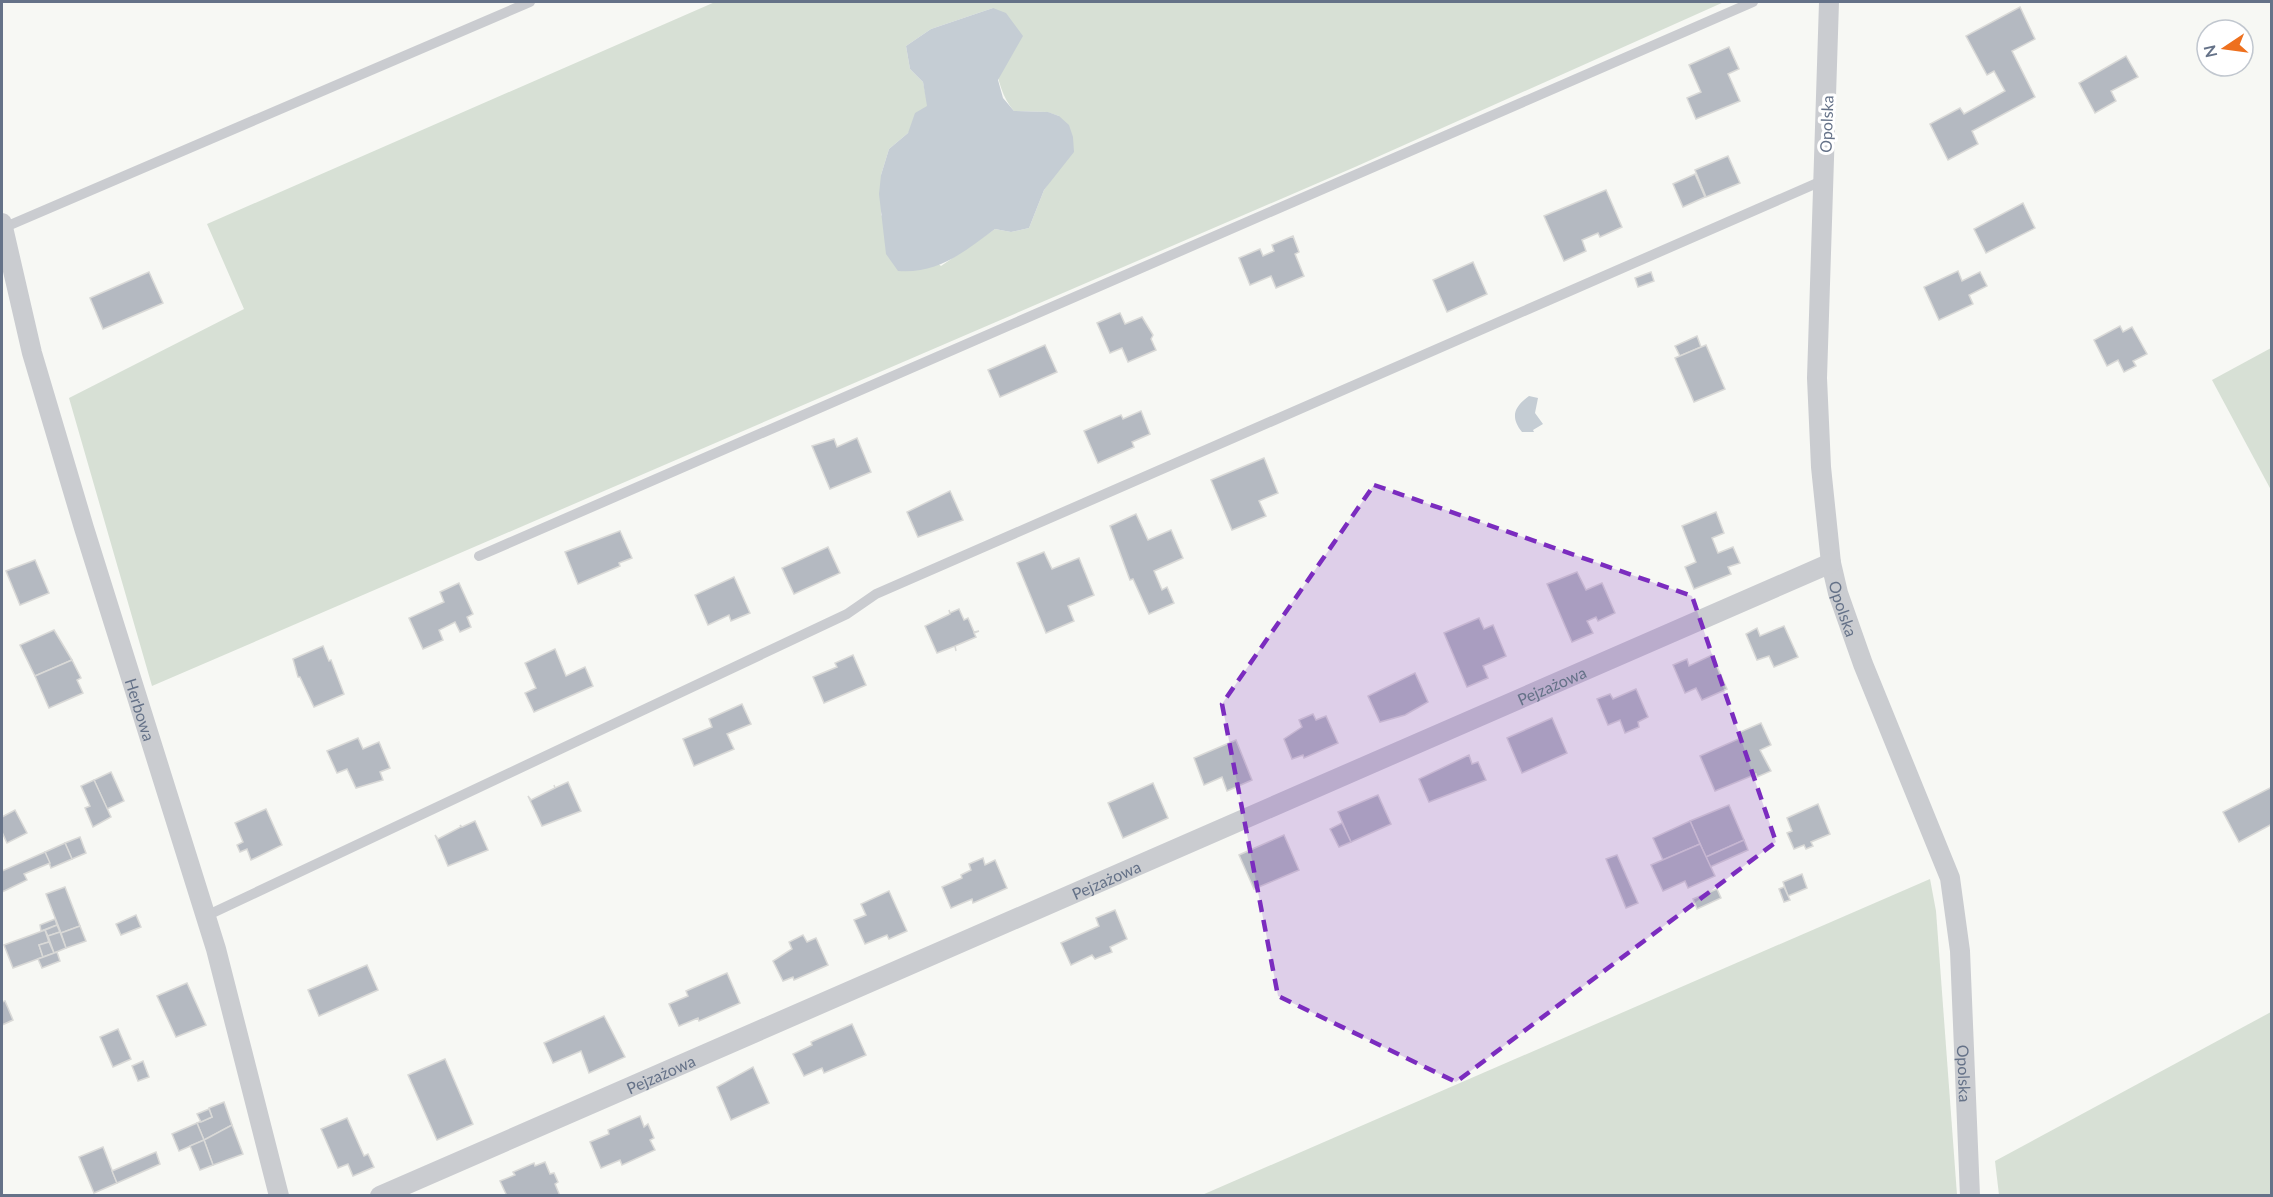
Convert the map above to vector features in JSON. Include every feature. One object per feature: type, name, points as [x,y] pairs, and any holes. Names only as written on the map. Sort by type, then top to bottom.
[{"type":"street","name":"Opolska","points":[[1830,2],[1817,378],[1821,467],[1831,562],[1838,593],[1863,664],[1950,878],[1960,951],[1970,1196]]},
{"type":"street","name":"Herbowa","points":[[2,226],[35,364],[206,916],[279,1196]]},
{"type":"street","name":"Pejzażowa","points":[[380,1196],[1831,562]]},
{"type":"lane","points":[[2,226],[530,2]]},
{"type":"lane","points":[[479,556],[1753,2]]},
{"type":"lane","points":[[206,916],[847,614],[876,594],[1824,180]]},
{"type":"highlighted area","points":[[1374,485],[1692,596],[1776,842],[1456,1082],[1278,996],[1222,704]]},
{"type":"shaded area","points":[[715,2],[1724,2],[1355,167],[152,686],[69,398],[244,309],[207,224]],"holes":[[[993,8],[994,48],[998,76],[1007,100],[1014,111],[1047,112],[1059,116],[1057,171],[1044,190],[1029,228],[1011,232],[995,229],[941,266],[881,215],[881,175],[889,149],[908,133],[928,106],[923,82],[910,69],[906,46],[931,29]]]},
{"type":"shaded area","points":[[993,8],[1006,13],[1023,36],[998,80],[1003,98],[1014,111],[1048,112],[1059,116],[1069,125],[1074,152],[1044,190],[1029,228],[1011,232],[995,229],[950,260],[926,269],[898,271],[886,254],[879,194],[881,175],[889,149],[908,133],[915,113],[927,106],[923,82],[910,69],[906,46],[931,29]]},
{"type":"shaded area","points":[[2271,348],[2271,490],[2212,380]]},
{"type":"shaded area","points":[[1529,396],[1538,398],[1535,413],[1543,424],[1533,430],[1534,432],[1522,432],[1516,422],[1515,412]]},
{"type":"shaded area","points":[[1930,879],[1936,911],[1957,1195],[1202,1195]]},
{"type":"shaded area","points":[[2271,1012],[2271,1195],[1999,1195],[1995,1161]]},
{"type":"building","points":[[2020,7],[2035,39],[2012,51],[2035,97],[1972,131],[1978,144],[1948,160],[1930,124],[1960,108],[1964,114],[2005,91],[1994,71],[1987,75],[1966,36]]},
{"type":"building","points":[[1729,47],[1739,69],[1728,74],[1740,101],[1696,119],[1687,98],[1701,92],[1689,65]]},
{"type":"building","points":[[2126,56],[2138,77],[2111,91],[2116,101],[2095,113],[2079,83]]},
{"type":"building","points":[[1728,156],[1740,183],[1706,197],[1695,170]]},
{"type":"building","points":[[1695,174],[1705,197],[1683,207],[1673,184]]},
{"type":"building","points":[[1606,190],[1622,227],[1600,237],[1598,233],[1582,240],[1586,251],[1564,261],[1544,216]]},
{"type":"building","points":[[2023,203],[2035,228],[1986,253],[1974,229]]},
{"type":"building","points":[[1293,236],[1299,252],[1295,254],[1304,276],[1276,288],[1271,276],[1250,285],[1239,258],[1260,249],[1263,256],[1274,251],[1272,245]]},
{"type":"building","points":[[1473,262],[1487,294],[1447,312],[1433,280]]},
{"type":"building","points":[[1958,271],[1962,281],[1980,272],[1987,286],[1969,295],[1973,304],[1939,320],[1924,287]]},
{"type":"building","points":[[149,272],[163,303],[103,329],[90,298]]},
{"type":"building","points":[[1651,272],[1654,281],[1638,287],[1635,278]]},
{"type":"building","points":[[1120,313],[1125,324],[1142,317],[1153,335],[1151,339],[1156,350],[1128,362],[1122,348],[1110,353],[1097,323]]},
{"type":"building","points":[[2120,326],[2123,332],[2132,327],[2147,354],[2133,361],[2136,366],[2124,372],[2118,360],[2107,366],[2094,340]]},
{"type":"building","points":[[1697,336],[1701,347],[1680,356],[1675,346]]},
{"type":"building","points":[[1045,345],[1057,372],[1000,397],[988,370]]},
{"type":"building","points":[[1706,345],[1725,389],[1694,402],[1675,358]]},
{"type":"building","points":[[1141,411],[1150,434],[1132,442],[1134,447],[1098,463],[1084,431],[1121,415],[1123,419]]},
{"type":"building","points":[[857,438],[871,472],[830,489],[812,446],[834,439],[837,447]]},
{"type":"building","points":[[1264,458],[1278,493],[1259,501],[1266,516],[1232,530],[1211,480]]},
{"type":"building","points":[[950,491],[963,520],[918,537],[907,512]]},
{"type":"building","points":[[1716,512],[1724,533],[1712,538],[1718,553],[1733,547],[1740,563],[1728,567],[1731,574],[1694,589],[1685,567],[1696,562],[1682,526]]},
{"type":"building","points":[[1136,514],[1148,540],[1171,530],[1183,558],[1154,571],[1162,590],[1167,587],[1174,603],[1149,614],[1133,579],[1130,580],[1110,526]]},
{"type":"building","points":[[620,531],[632,558],[619,563],[620,566],[578,584],[565,552]]},
{"type":"building","points":[[828,547],[840,573],[794,594],[782,568]]},
{"type":"building","points":[[1044,552],[1052,569],[1079,558],[1094,595],[1068,606],[1074,621],[1046,633],[1017,563]]},
{"type":"building","points":[[35,560],[49,593],[20,605],[6,571]]},
{"type":"building","points":[[1577,572],[1586,590],[1602,583],[1615,613],[1598,621],[1596,617],[1587,621],[1593,633],[1572,642],[1547,584]]},
{"type":"building","points":[[734,577],[750,613],[731,621],[729,615],[708,625],[695,595]]},
{"type":"building","points":[[459,583],[473,614],[467,617],[471,627],[460,632],[455,622],[439,630],[443,640],[423,649],[409,618],[444,602],[440,592]]},
{"type":"building","points":[[959,609],[964,620],[968,618],[974,632],[979,631],[974,633],[976,637],[937,653],[925,626],[950,614],[949,610],[950,613]]},
{"type":"building","points":[[1479,618],[1484,629],[1493,625],[1506,656],[1483,666],[1488,678],[1467,687],[1444,633]]},
{"type":"building","points":[[1784,626],[1798,657],[1774,667],[1769,656],[1757,660],[1746,634],[1757,628],[1760,636]]},
{"type":"building","points":[[54,630],[72,660],[35,676],[20,645]]},
{"type":"building","points":[[323,646],[344,694],[314,707],[298,677],[293,659]]},
{"type":"building","points":[[555,649],[566,676],[585,667],[593,686],[534,712],[525,693],[536,688],[525,663]]},
{"type":"building","points":[[853,655],[866,685],[824,703],[813,677],[837,667],[835,663]]},
{"type":"building","points":[[1712,655],[1727,689],[1702,700],[1696,688],[1685,693],[1673,665],[1687,659],[1689,666]]},
{"type":"building","points":[[72,660],[81,678],[77,680],[83,693],[49,708],[35,676]]},
{"type":"building","points":[[1415,673],[1428,702],[1405,715],[1380,722],[1368,696]]},
{"type":"building","points":[[1636,689],[1648,717],[1638,722],[1639,727],[1625,733],[1620,720],[1608,725],[1597,699],[1610,694],[1613,699]]},
{"type":"building","points":[[742,704],[751,724],[727,734],[734,749],[694,766],[683,739],[712,727],[709,719]]},
{"type":"building","points":[[1313,714],[1316,720],[1326,716],[1338,743],[1304,758],[1303,755],[1292,759],[1284,739],[1302,727],[1299,720]]},
{"type":"building","points":[[1552,718],[1567,753],[1522,773],[1507,738]]},
{"type":"building","points":[[1761,723],[1771,745],[1760,750],[1771,771],[1757,777],[1756,774],[1715,791],[1700,756],[1741,738],[1738,733]]},
{"type":"building","points":[[358,738],[363,749],[379,742],[390,768],[380,772],[383,780],[356,788],[347,769],[337,773],[327,751]]},
{"type":"building","points":[[1236,740],[1252,780],[1227,791],[1222,777],[1204,785],[1194,758]]},
{"type":"building","points":[[1469,755],[1472,764],[1478,762],[1486,780],[1429,802],[1419,779]]},
{"type":"building","points":[[111,772],[124,801],[107,809],[94,780]]},
{"type":"building","points":[[94,780],[111,817],[93,827],[85,808],[90,806],[81,786]]},
{"type":"building","points":[[568,782],[581,811],[542,826],[528,796],[531,800]]},
{"type":"building","points":[[1153,783],[1168,818],[1123,838],[1108,803]]},
{"type":"building","points":[[2272,787],[2272,824],[2239,842],[2223,812]]},
{"type":"building","points":[[1378,795],[1391,824],[1351,842],[1338,812]]},
{"type":"building","points":[[1818,804],[1830,834],[1811,842],[1813,846],[1806,849],[1804,845],[1794,849],[1787,833],[1792,831],[1787,818]]},
{"type":"building","points":[[1729,805],[1744,840],[1706,857],[1690,821]]},
{"type":"building","points":[[266,809],[282,845],[251,860],[247,849],[240,852],[237,845],[243,842],[235,823]]},
{"type":"building","points":[[15,810],[27,833],[7,843],[2,832],[2,817]]},
{"type":"building","points":[[475,821],[488,850],[448,866],[435,835],[438,839],[461,827],[460,825],[462,827]]},
{"type":"building","points":[[1690,821],[1700,844],[1663,860],[1653,838]]},
{"type":"building","points":[[1342,823],[1351,842],[1339,847],[1330,829]]},
{"type":"building","points":[[1284,835],[1299,870],[1254,889],[1239,855]]},
{"type":"building","points":[[80,837],[86,853],[72,859],[65,843]]},
{"type":"building","points":[[1744,840],[1748,850],[1710,867],[1706,857]]},
{"type":"building","points":[[65,843],[72,859],[51,868],[45,852]]},
{"type":"building","points":[[1700,844],[1715,876],[1688,888],[1685,881],[1663,891],[1651,865]]},
{"type":"building","points":[[45,852],[50,863],[24,874],[27,880],[2,892],[2,871]]},
{"type":"building","points":[[1617,855],[1638,903],[1626,908],[1606,859]]},
{"type":"building","points":[[983,858],[985,865],[995,860],[1007,888],[973,903],[972,899],[951,908],[942,887],[962,878],[961,875],[971,870],[969,864]]},
{"type":"building","points":[[1802,874],[1807,888],[1788,896],[1783,882]]},
{"type":"building","points":[[65,887],[80,926],[61,933],[46,894]]},
{"type":"building","points":[[1784,887],[1790,900],[1784,902],[1779,889]]},
{"type":"building","points":[[1717,889],[1721,898],[1697,909],[1693,899]]},
{"type":"building","points":[[889,891],[907,931],[889,939],[887,935],[865,944],[854,920],[866,915],[861,904]]},
{"type":"building","points":[[1115,910],[1127,939],[1110,947],[1112,952],[1095,959],[1092,955],[1071,965],[1061,943],[1099,926],[1096,918]]},
{"type":"building","points":[[136,915],[141,927],[121,935],[116,924]]},
{"type":"building","points":[[55,919],[57,925],[41,931],[40,925]]},
{"type":"building","points":[[57,925],[60,932],[48,936],[45,930]]},
{"type":"building","points":[[80,926],[86,941],[66,948],[61,933]]},
{"type":"building","points":[[45,930],[49,942],[39,945],[43,957],[13,968],[4,945]]},
{"type":"building","points":[[60,932],[66,948],[54,953],[48,936]]},
{"type":"building","points":[[803,935],[807,942],[816,938],[828,965],[794,980],[793,977],[783,981],[773,961],[792,949],[789,942]]},
{"type":"building","points":[[49,942],[54,953],[43,957],[39,945]]},
{"type":"building","points":[[57,952],[60,961],[42,968],[38,959]]},
{"type":"building","points":[[367,965],[378,990],[319,1016],[308,990]]},
{"type":"building","points":[[727,973],[740,1003],[699,1021],[698,1018],[679,1026],[669,1004],[688,996],[686,991]]},
{"type":"building","points":[[187,983],[206,1025],[176,1037],[157,996]]},
{"type":"building","points":[[5,1001],[13,1020],[2,1025],[2,1002]]},
{"type":"building","points":[[604,1016],[625,1057],[589,1073],[581,1051],[553,1063],[544,1043]]},
{"type":"building","points":[[852,1024],[866,1055],[824,1073],[822,1068],[804,1076],[793,1054],[812,1045],[811,1042]]},
{"type":"building","points":[[118,1029],[131,1059],[113,1067],[100,1037]]},
{"type":"building","points":[[445,1059],[473,1124],[437,1140],[408,1075]]},
{"type":"building","points":[[143,1061],[149,1077],[138,1081],[132,1066]]},
{"type":"building","points":[[753,1067],[769,1103],[731,1120],[717,1087]]},
{"type":"building","points":[[224,1102],[232,1125],[204,1140],[197,1123],[212,1117],[209,1108]]},
{"type":"building","points":[[209,1109],[212,1117],[201,1122],[197,1114]]},
{"type":"building","points":[[640,1116],[644,1127],[648,1124],[654,1138],[650,1140],[655,1150],[622,1165],[620,1160],[601,1168],[590,1142],[609,1134],[608,1130]]},
{"type":"building","points":[[347,1118],[364,1156],[368,1154],[374,1167],[353,1176],[348,1164],[338,1168],[321,1129]]},
{"type":"building","points":[[197,1123],[204,1140],[179,1151],[172,1134]]},
{"type":"building","points":[[232,1125],[243,1154],[213,1165],[204,1140]]},
{"type":"building","points":[[204,1140],[213,1165],[200,1170],[190,1146]]},
{"type":"building","points":[[103,1147],[117,1183],[94,1193],[79,1157]]},
{"type":"building","points":[[156,1152],[160,1164],[117,1183],[112,1171]]},
{"type":"building","points":[[545,1162],[550,1174],[554,1173],[558,1182],[555,1184],[560,1196],[507,1196],[500,1181],[515,1175],[513,1172],[534,1163],[535,1166]]}]
